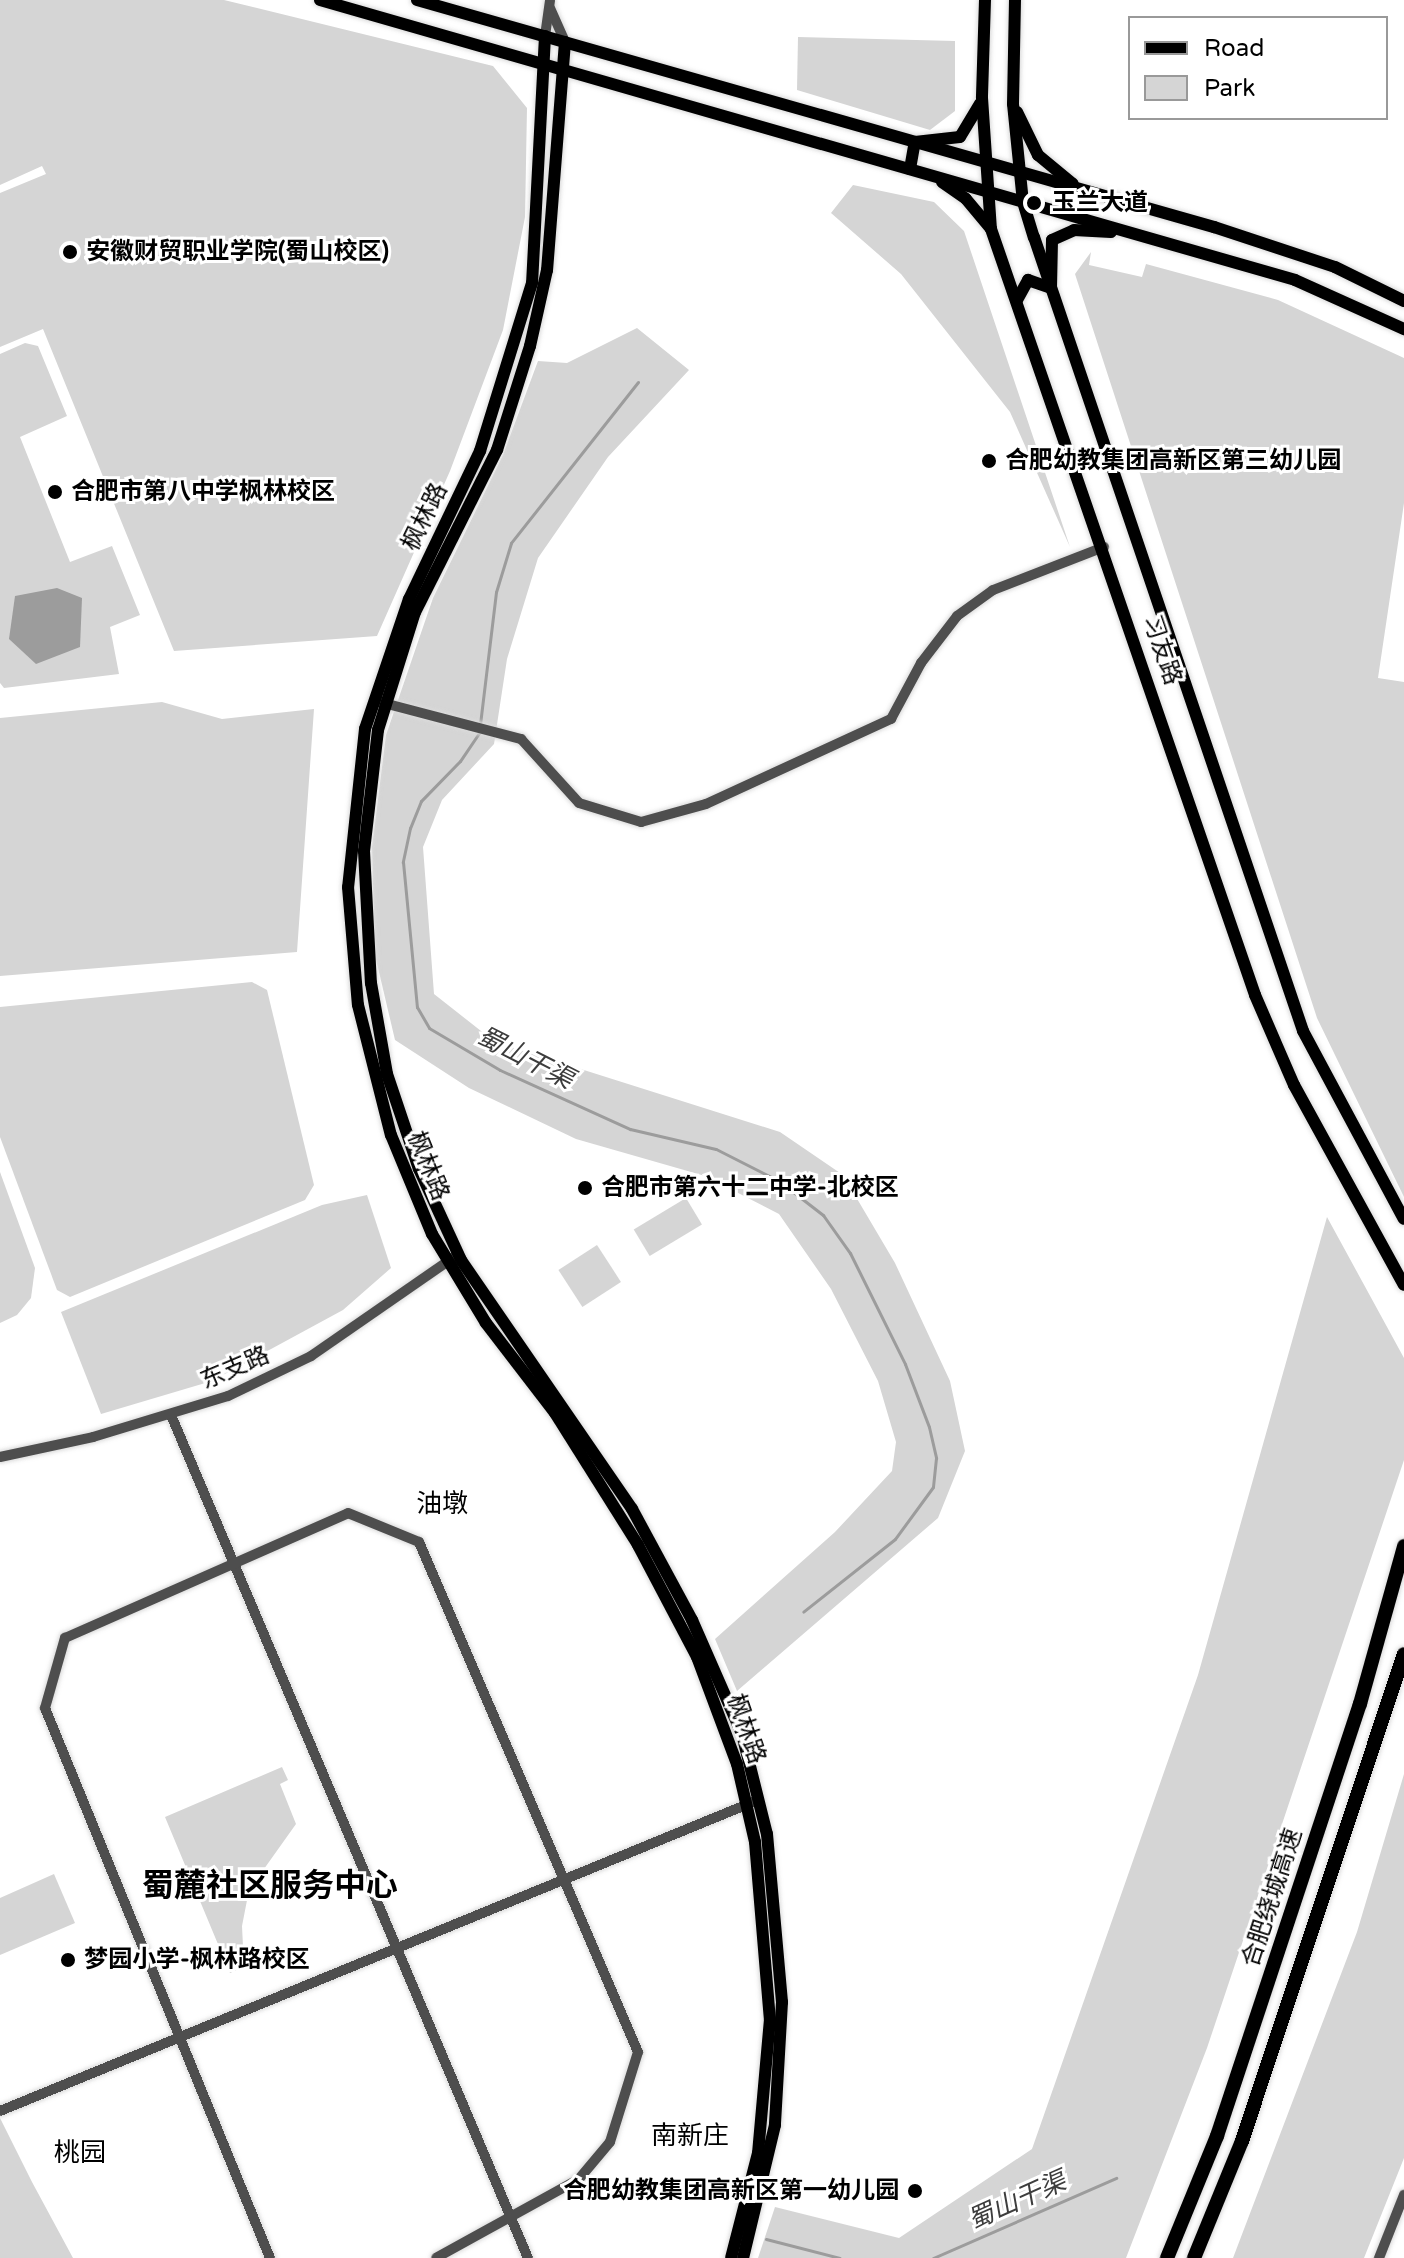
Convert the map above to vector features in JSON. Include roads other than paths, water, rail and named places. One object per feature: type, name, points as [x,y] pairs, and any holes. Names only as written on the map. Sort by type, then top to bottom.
[{"type":"highway","name":"合肥绕城高速","points":[[1167,2258],[1217,2136],[1360,1704],[1404,1546]]},
{"type":"highway","name":"合肥绕城高速","points":[[1194,2258],[1242,2141],[1404,1654]]},
{"type":"main road","points":[[320,0],[1295,280],[1404,329]]},
{"type":"main road","points":[[417,0],[1111,198],[1335,267],[1404,301]]},
{"type":"main road","name":"习友路","points":[[985,0],[982,98],[991,229],[1104,547],[1255,995],[1294,1085],[1404,1285]]},
{"type":"main road","name":"习友路","points":[[1015,0],[1013,104],[1023,202],[1303,1031],[1404,1219]]},
{"type":"main road","name":"枫林路","points":[[545,36],[532,283],[509,371],[480,451],[409,599],[379,702],[364,851],[371,983],[387,1074],[453,1257],[632,1509],[692,1620],[736,1720],[752,1802],[770,2019],[758,2153],[731,2258]]},
{"type":"main road","name":"枫林路","points":[[379,702],[415,612],[497,450],[530,346],[547,270],[565,42]]},
{"type":"main road","points":[[915,142],[960,137],[974,122],[982,98]]},
{"type":"main road","points":[[1013,104],[1038,155],[1079,189]]},
{"type":"main road","points":[[910,169],[915,142]]},
{"type":"main road","points":[[934,176],[966,199],[991,229]]},
{"type":"main road","points":[[1103,225],[1111,198]]},
{"type":"main road","points":[[1017,300],[1028,280],[1051,288],[1052,240],[1074,230],[1129,232]]},
{"type":"main road","name":"枫林路","points":[[743,2258],[775,2125],[782,2002],[767,1834],[752,1802]]},
{"type":"street","points":[[545,36],[550,4]]},
{"type":"street","points":[[550,4],[565,42]]},
{"type":"street","points":[[379,702],[521,739],[579,803],[641,822],[706,804],[891,719],[921,663],[957,616],[993,590],[1104,547]]},
{"type":"street","name":"东支路","points":[[0,1457],[171,1415],[228,1396],[311,1356],[453,1257]]},
{"type":"street","points":[[171,1415],[528,2258]]},
{"type":"street","points":[[270,2258],[45,1708],[65,1638],[233,1560],[348,1513],[419,1542],[638,2052],[610,2142],[579,2179],[436,2258]]},
{"type":"street","points":[[0,2111],[395,1946],[752,1802]]},
{"type":"street","points":[[1379,2258],[1404,2195]]},
{"type":"waterway","name":"蜀山干渠","points":[[638,382],[511,543],[496,592],[479,733],[460,761],[421,801],[410,828],[403,862],[417,1007],[429,1028],[500,1070],[630,1129],[716,1149],[779,1181],[823,1215],[850,1253],[905,1364],[929,1427],[936,1458],[933,1487],[895,1539],[803,1612]]},
{"type":"waterway","name":"蜀山干渠","points":[[933,2258],[1116,2178]]},
{"type":"waterway","name":"蜀山干渠","points":[[766,2239],[840,2258]]},
{"type":"place","name":"玉兰大道","points":[[1034,203]]},
{"type":"place","name":"安徽财贸职业学院(蜀山校区)","points":[[70,252]]},
{"type":"place","name":"合肥幼教集团高新区第三幼儿园","points":[[989,461]]},
{"type":"place","name":"合肥市第八中学枫林校区","points":[[55,492]]},
{"type":"place","name":"合肥市第六十二中学-北校区","points":[[585,1188]]},
{"type":"place","name":"梦园小学-枫林路校区","points":[[68,1960]]},
{"type":"place","name":"合肥幼教集团高新区第一幼儿园","points":[[915,2191]]},
{"type":"district","name":"油墩","points":[[442,1504]]},
{"type":"district","name":"蜀麓社区服务中心","points":[[270,1886]]},
{"type":"district","name":"南新庄","points":[[690,2136]]},
{"type":"district","name":"桃园","points":[[80,2153]]}]
